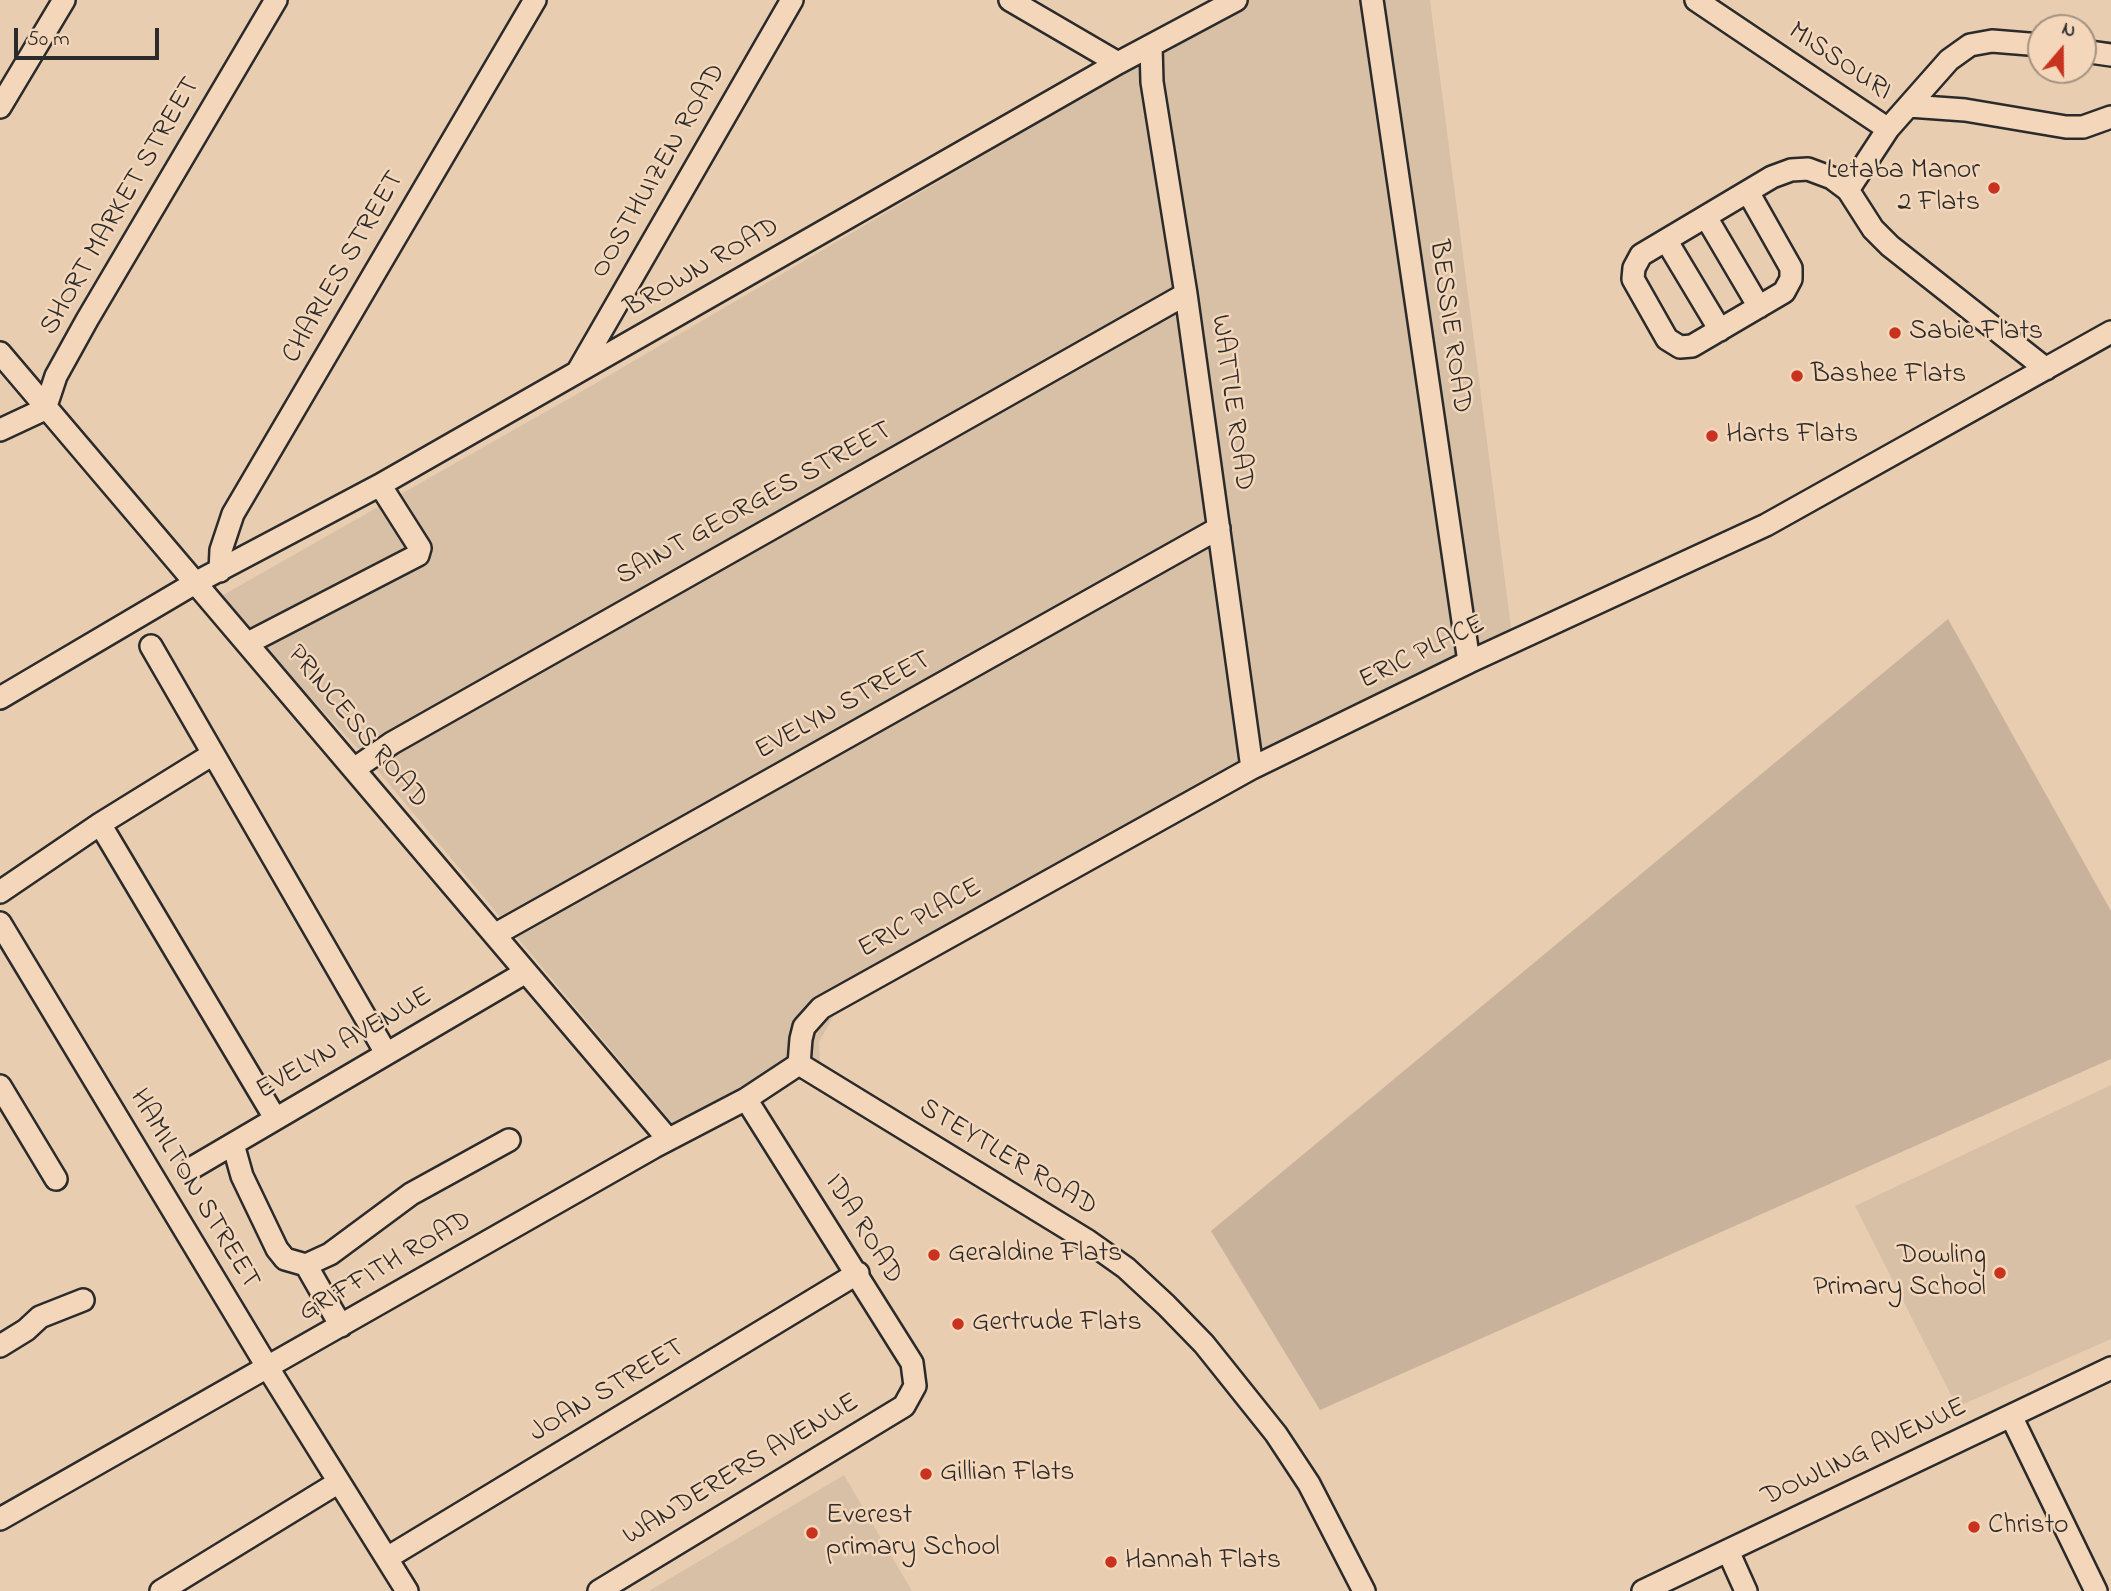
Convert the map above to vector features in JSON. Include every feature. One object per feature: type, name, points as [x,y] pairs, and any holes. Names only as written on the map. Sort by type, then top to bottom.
[{"type":"street","points":[[0,107],[64,0]]},
{"type":"street","name":"SHORT MARKET STREET","points":[[46,409],[56,376],[87,320],[276,0]]},
{"type":"street","name":"CHARLES STREET","points":[[220,571],[221,550],[233,514],[534,0]]},
{"type":"street","name":"OOSTHUIZEN ROAD","points":[[578,373],[792,0]]},
{"type":"street","points":[[1010,0],[1118,63]]},
{"type":"street","name":"BROWN ROAD","points":[[195,583],[380,485],[1118,63],[1236,0]]},
{"type":"street","name":"BESSIE ROAD","points":[[1372,0],[1469,662]]},
{"type":"street","name":"MISSOURI","points":[[1696,0],[1727,10],[1888,129]]},
{"type":"street","name":"MISSOURI","points":[[1848,190],[1888,129],[1949,60],[1970,45],[1992,41],[2027,44]]},
{"type":"street","name":"WATTLE ROAD","points":[[1150,46],[1152,82],[1186,294],[1252,768]]},
{"type":"street","name":"MISSOURI","points":[[1909,106],[1965,110],[2066,127],[2082,127],[2111,117]]},
{"type":"street","points":[[1748,192],[1791,268],[1791,279],[1784,292],[1692,346],[1681,347],[1667,339],[1633,279],[1634,268],[1641,255],[1772,177],[1791,170],[1808,169],[1832,178],[1848,190],[1873,229],[1890,246],[2046,369]]},
{"type":"street","points":[[1706,217],[1759,307]]},
{"type":"street","points":[[1666,240],[1720,330]]},
{"type":"street","name":"SAINT GEORGES STREET","points":[[354,769],[392,743],[1186,294]]},
{"type":"street","name":"ERIC PLACE","points":[[799,1064],[804,1027],[821,1008],[1252,768],[1469,662],[1766,525],[2111,332]]},
{"type":"street","name":"PRINCESS ROAD","points":[[0,353],[668,1139]]},
{"type":"street","points":[[0,430],[46,409]]},
{"type":"street","points":[[248,643],[418,555],[421,548],[380,485]]},
{"type":"street","name":"EVELYN STREET","points":[[496,934],[1219,527]]},
{"type":"street","points":[[0,698],[195,583]]},
{"type":"street","points":[[151,646],[386,1053]]},
{"type":"street","points":[[0,892],[100,824],[213,754]]},
{"type":"street","points":[[100,824],[275,1118]]},
{"type":"street","name":"HAMILTON STREET","points":[[0,923],[268,1368],[408,1591]]},
{"type":"street","name":"EVELYN AVENUE","points":[[192,1168],[526,972]]},
{"type":"street","name":"GRIFFITH ROAD","points":[[0,1519],[668,1139],[746,1099],[799,1064]]},
{"type":"street","name":"STEYTLER ROAD","points":[[799,1064],[1088,1241],[1126,1268],[1166,1305],[1204,1344],[1276,1434],[1308,1484],[1364,1591]]},
{"type":"street","points":[[0,1086],[56,1179]]},
{"type":"street","name":"IDA ROAD","points":[[746,1099],[858,1273],[912,1363],[915,1386],[911,1396]]},
{"type":"street","points":[[233,1144],[242,1176],[277,1249],[285,1259],[306,1265],[330,1254],[411,1194],[509,1140]]},
{"type":"street","points":[[306,1265],[341,1326]]},
{"type":"street","name":"JOAN STREET","points":[[387,1558],[858,1273]]},
{"type":"street","points":[[0,1346],[40,1318],[83,1300]]},
{"type":"street","name":"DOWLING AVENUE","points":[[1643,1591],[2111,1368]]},
{"type":"street","name":"WANDERERS AVENUE","points":[[600,1591],[904,1406],[911,1396]]},
{"type":"street","points":[[2011,1416],[2096,1591]]},
{"type":"street","points":[[162,1591],[340,1482]]},
{"type":"street","points":[[1728,1551],[1746,1591]]},
{"type":"shaded area","points":[[1248,0],[1430,0],[1513,643],[848,991],[819,1042],[820,1061],[678,1130],[374,766],[218,598],[591,386]]},
{"type":"shaded area","points":[[1948,619],[2111,911],[2111,1059],[1320,1410],[1211,1231]]},
{"type":"shaded area","name":"Dowling Primary School","points":[[2111,1085],[2111,1339],[1957,1407],[1855,1206]]},
{"type":"shaded area","name":"Everest primary School","points":[[844,1475],[912,1591],[649,1591]]},
{"type":"place","name":"Letaba Manor 2 Flats","points":[[1994,188]]},
{"type":"place","name":"Sabie Flats","points":[[1895,333]]},
{"type":"place","name":"Bashee Flats","points":[[1797,376]]},
{"type":"place","name":"Harts Flats","points":[[1712,436]]},
{"type":"place","name":"Geraldine Flats","points":[[934,1255]]},
{"type":"place","name":"Dowling Primary School","points":[[2000,1273]]},
{"type":"place","name":"Gertrude Flats","points":[[958,1324]]},
{"type":"place","name":"Gillian Flats","points":[[926,1474]]},
{"type":"place","name":"Christo","points":[[1974,1527]]},
{"type":"place","name":"Everest primary School","points":[[812,1533]]},
{"type":"place","name":"Hannah Flats","points":[[1111,1562]]}]
